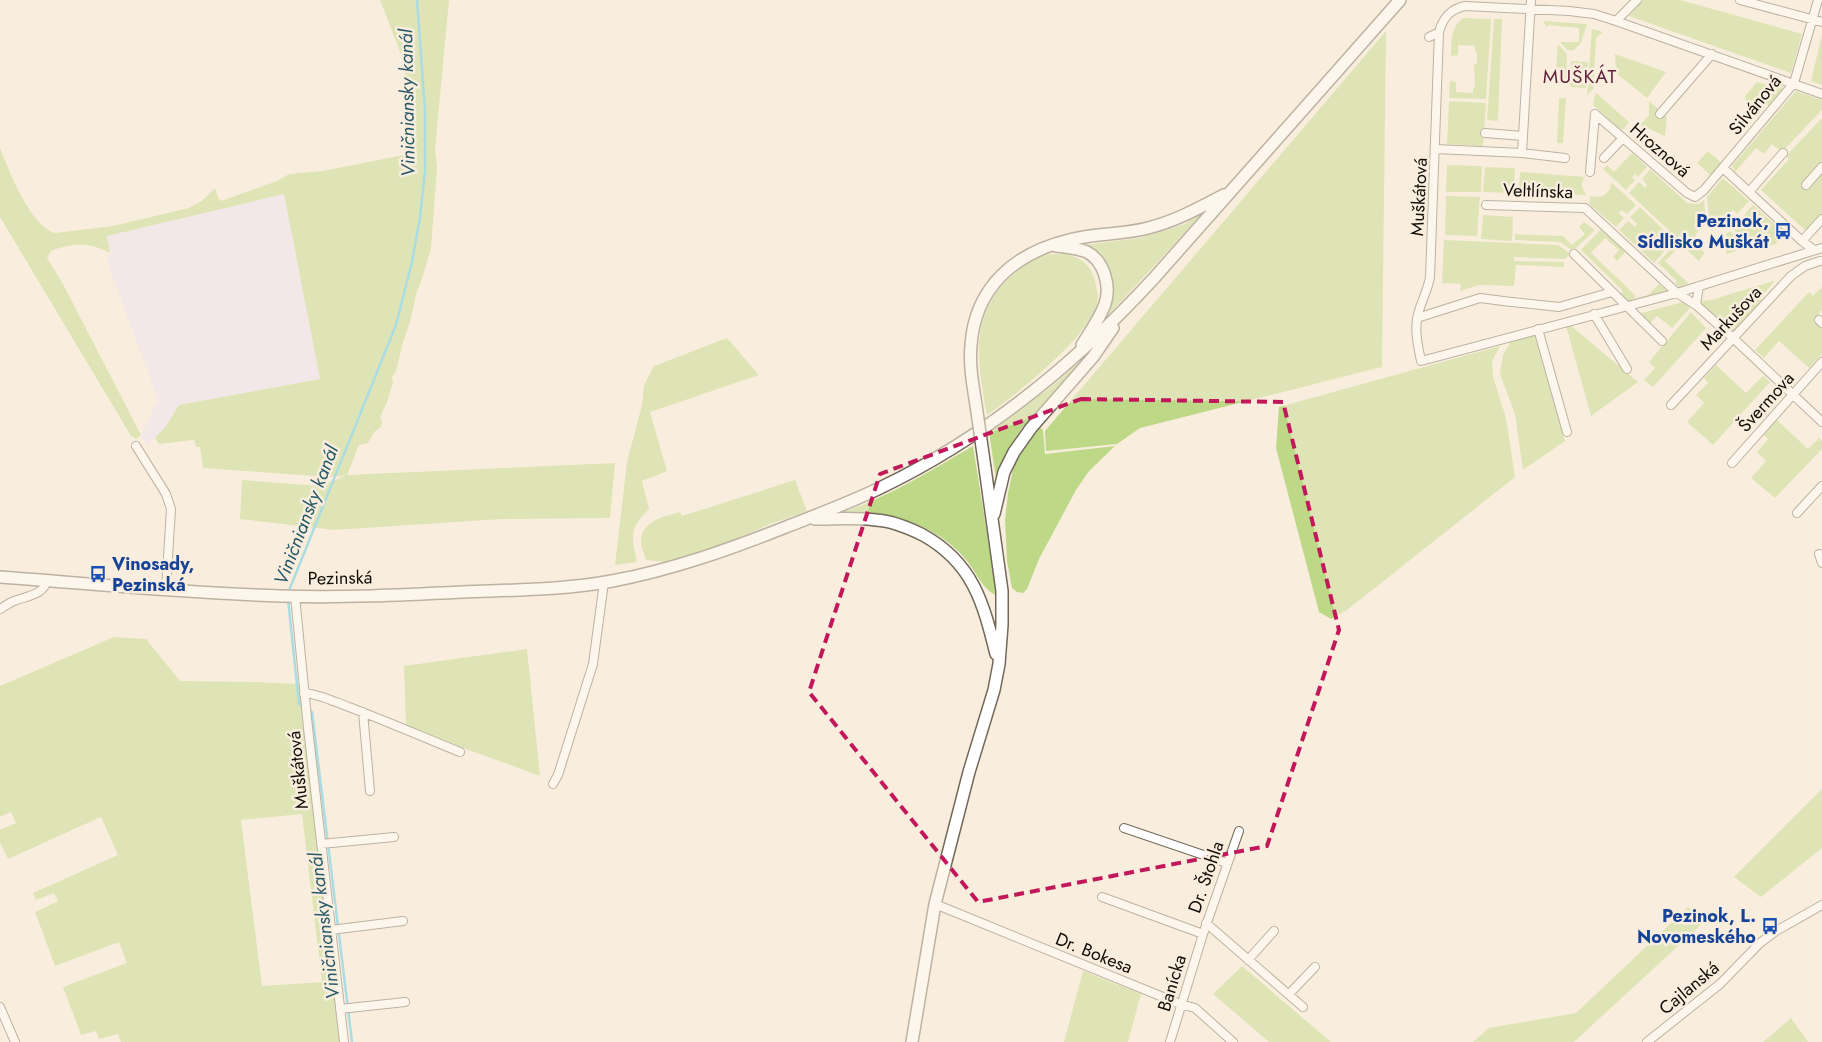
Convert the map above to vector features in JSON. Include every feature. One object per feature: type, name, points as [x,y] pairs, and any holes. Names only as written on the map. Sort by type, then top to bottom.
[{"type":"main road","points":[[993,520],[1004,472],[1014,452],[1030,428],[1093,357],[1124,312],[1400,0]]},
{"type":"main road","points":[[912,1042],[935,904],[999,664],[1002,608],[993,520],[972,379],[970,346],[981,304],[993,284],[1025,256],[1070,239],[1127,232],[1159,225],[1174,220],[1230,192]]},
{"type":"main road","points":[[1045,248],[1068,247],[1088,253],[1099,264],[1106,281],[1107,292],[1102,310],[1076,356]]},
{"type":"main road","name":"Pezinská","points":[[0,576],[289,596],[394,595],[604,582],[683,564],[719,553],[884,486],[939,456],[996,420],[1076,356],[1124,312]]},
{"type":"main road","points":[[805,519],[878,520],[916,531],[939,546],[964,569],[977,591],[989,624],[999,664]]},
{"type":"street","points":[[1522,153],[1531,0]]},
{"type":"street","points":[[1616,21],[1637,0]]},
{"type":"street","points":[[1740,0],[1818,21]]},
{"type":"street","name":"Silvánová","points":[[1723,168],[1794,83],[1818,21],[1818,0]]},
{"type":"street","points":[[1430,37],[1439,32],[1449,14],[1457,8],[1465,6],[1586,13],[1616,21],[1822,94]]},
{"type":"street","name":"Muškátová","points":[[1439,32],[1430,277],[1416,326],[1421,362],[1538,329]]},
{"type":"street","points":[[1660,114],[1712,54]]},
{"type":"street","name":"Hroznová","points":[[1590,172],[1595,114],[1687,193],[1695,197],[1704,190],[1723,168]]},
{"type":"street","points":[[1486,133],[1523,136]]},
{"type":"street","points":[[1604,158],[1622,138]]},
{"type":"street","points":[[1436,149],[1522,153],[1565,158]]},
{"type":"street","points":[[1749,192],[1783,153]]},
{"type":"street","points":[[1806,185],[1822,167]]},
{"type":"street","points":[[1723,168],[1802,242],[1818,249]]},
{"type":"street","name":"Veltlínska","points":[[1486,204],[1585,208],[1677,293],[1696,305],[1822,422]]},
{"type":"street","points":[[1802,242],[1822,219]]},
{"type":"street","points":[[1567,432],[1538,329],[1677,293],[1818,249]]},
{"type":"street","points":[[1574,254],[1662,341]]},
{"type":"street","name":"Markušova","points":[[1671,406],[1791,276],[1804,266],[1820,261]]},
{"type":"street","points":[[1696,305],[1699,286]]},
{"type":"street","points":[[1417,318],[1480,298],[1559,307],[1612,292]]},
{"type":"street","points":[[1594,314],[1627,369]]},
{"type":"street","name":"Švermova","points":[[1732,463],[1822,362]]},
{"type":"street","points":[[136,446],[166,494],[170,509],[166,588]]},
{"type":"street","points":[[1797,513],[1822,486]]},
{"type":"street","points":[[1819,554],[1822,563]]},
{"type":"street","points":[[0,609],[14,601],[41,591],[46,585],[47,580]]},
{"type":"street","points":[[553,784],[558,775],[593,664],[604,582]]},
{"type":"street","name":"Muškátová","points":[[289,596],[304,693],[344,1042]]},
{"type":"street","points":[[304,693],[381,718],[411,733],[460,752]]},
{"type":"street","points":[[363,712],[370,791]]},
{"type":"street","points":[[1124,828],[1227,862]]},
{"type":"street","name":"Dr. Štohla","points":[[1203,934],[1238,831]]},
{"type":"street","points":[[321,844],[394,838]]},
{"type":"street","points":[[1102,897],[1203,934]]},
{"type":"street","name":"Dr. Bokesa","points":[[935,904],[1180,1004],[1195,1008],[1233,1042]]},
{"type":"street","name":"Cajlanská","points":[[1647,1042],[1720,984],[1760,943],[1776,931],[1822,906]]},
{"type":"street","points":[[331,930],[404,921]]},
{"type":"street","points":[[1206,923],[1303,1006]]},
{"type":"street","points":[[1248,960],[1274,931]]},
{"type":"street","name":"Banícka","points":[[1170,1042],[1180,1004],[1203,934]]},
{"type":"street","points":[[1289,994],[1315,967]]},
{"type":"street","points":[[340,1009],[405,1002]]},
{"type":"street","points":[[0,1007],[15,1042]]},
{"type":"highlighted area","points":[[1081,399],[1283,402],[1339,630],[1267,846],[978,902],[809,692],[880,474]]},
{"type":"shaded area","points":[[284,194],[320,379],[179,405],[166,426],[147,446],[141,435],[158,400],[107,262],[110,253],[106,236]]},
{"type":"green space","points":[[380,0],[449,0],[435,149],[437,168],[431,248],[417,291],[396,371],[392,377],[393,383],[380,417],[381,427],[374,432],[368,443],[359,445],[347,475],[615,463],[610,518],[502,519],[334,530],[240,519],[242,480],[320,486],[345,476],[329,477],[203,468],[200,447],[196,447],[194,440],[159,444],[155,438],[166,426],[179,405],[320,379],[284,194],[107,236],[110,253],[87,245],[66,246],[51,251],[47,258],[63,284],[141,435],[136,439],[131,436],[0,217],[0,148],[29,210],[46,229],[55,233],[113,226],[189,208],[202,201],[215,188],[221,201],[277,181],[289,174],[323,171],[409,154],[410,144],[404,62]]},
{"type":"green space","points":[[1643,0],[1680,0],[1802,34],[1791,73],[1629,16]]},
{"type":"green space","points":[[1463,18],[1491,19],[1486,99],[1449,98],[1450,81],[1456,82],[1456,92],[1473,93],[1473,88],[1475,87],[1474,64],[1477,64],[1477,52],[1475,51],[1475,46],[1458,45],[1458,55],[1451,56],[1454,30]]},
{"type":"green space","points":[[1494,19],[1502,19],[1498,121],[1487,120]]},
{"type":"green space","points":[[1543,21],[1587,24],[1581,43],[1574,50],[1567,50],[1560,42],[1579,42],[1579,28],[1549,25],[1547,27]]},
{"type":"green space","points":[[1592,29],[1603,32],[1596,38],[1593,89],[1587,96]]},
{"type":"green space","points":[[1386,31],[1382,367],[1140,428],[1117,444],[1046,451],[1045,431]]},
{"type":"green space","points":[[1822,34],[1822,85],[1811,81]]},
{"type":"green space","points":[[1558,44],[1567,54],[1566,81],[1555,81]]},
{"type":"green space","points":[[1615,54],[1666,72],[1647,98],[1616,73]]},
{"type":"green space","points":[[1571,61],[1588,62],[1586,88],[1570,87]]},
{"type":"green space","points":[[1772,79],[1780,81],[1784,91],[1770,107],[1764,102],[1756,106],[1746,102],[1745,96],[1757,82],[1770,86]]},
{"type":"green space","points":[[1796,91],[1822,100],[1822,110],[1782,152],[1772,144],[1764,154],[1756,148],[1735,172],[1732,166]]},
{"type":"green space","points":[[1596,93],[1629,122],[1622,131],[1593,105]]},
{"type":"green space","points":[[1559,98],[1566,98],[1563,143],[1557,143]]},
{"type":"green space","points":[[1449,101],[1486,103],[1483,146],[1447,144]]},
{"type":"green space","points":[[1649,101],[1667,117],[1665,136],[1640,125],[1649,115]]},
{"type":"green space","points":[[1822,118],[1822,161],[1802,184],[1806,187],[1822,170],[1822,216],[1807,232],[1761,190],[1789,159],[1786,156]]},
{"type":"green space","points":[[1708,151],[1724,165],[1713,178],[1697,163]]},
{"type":"green space","points":[[1632,153],[1647,167],[1638,177],[1635,174],[1632,177],[1635,180],[1626,190],[1603,169],[1607,165],[1614,172]]},
{"type":"green space","points":[[1447,165],[1482,166],[1481,192],[1446,192]]},
{"type":"green space","points":[[1485,167],[1515,168],[1513,193],[1483,192]]},
{"type":"green space","points":[[1650,169],[1687,203],[1699,204],[1704,200],[1706,224],[1702,227],[1697,223],[1694,226],[1698,231],[1695,237],[1677,238],[1629,193],[1639,182],[1645,188],[1647,185],[1642,179]]},
{"type":"green space","points":[[1520,172],[1585,177],[1582,186],[1586,195],[1519,192]]},
{"type":"green space","points":[[1724,179],[1749,201],[1737,214],[1733,210],[1730,213],[1734,217],[1723,229],[1718,225],[1710,224],[1707,197]]},
{"type":"green space","points":[[1611,182],[1636,205],[1627,214],[1622,210],[1619,213],[1624,218],[1616,227],[1589,204],[1590,196],[1598,197],[1608,192]]},
{"type":"green space","points":[[1446,196],[1480,197],[1477,236],[1445,235]]},
{"type":"green space","points":[[1753,205],[1783,232],[1776,244],[1753,251],[1751,246],[1732,228],[1740,220],[1745,222],[1741,219]]},
{"type":"green space","points":[[1640,207],[1674,240],[1654,263],[1619,230],[1628,221],[1635,227],[1637,224],[1630,217]]},
{"type":"green space","points":[[1204,212],[1099,325],[1111,304],[1113,289],[1109,271],[1104,260],[1096,252],[1084,245],[1140,238],[1185,224]]},
{"type":"green space","points":[[1483,215],[1513,217],[1512,241],[1481,239]]},
{"type":"green space","points":[[1584,222],[1595,230],[1573,251],[1560,242],[1515,240],[1515,234],[1563,236],[1572,245],[1585,234],[1579,227]]},
{"type":"green space","points":[[1601,229],[1625,252],[1617,261],[1613,257],[1619,250],[1605,238],[1591,253],[1636,296],[1633,299],[1648,295],[1659,284],[1667,291],[1632,300],[1628,303],[1620,295],[1623,291],[1581,250]]},
{"type":"green space","points":[[1730,231],[1747,247],[1727,254],[1725,249],[1728,241],[1726,234]]},
{"type":"green space","points":[[1444,240],[1558,245],[1571,254],[1565,259],[1514,257],[1514,261],[1564,262],[1564,267],[1516,265],[1514,286],[1479,285],[1460,291],[1461,284],[1442,283]]},
{"type":"green space","points":[[1697,240],[1701,250],[1705,252],[1699,261],[1681,245],[1665,261],[1689,284],[1679,287],[1675,283],[1677,281],[1658,263],[1677,242]]},
{"type":"green space","points":[[1066,253],[1085,263],[1091,270],[1098,300],[1093,314],[1069,346],[1052,363],[1016,394],[987,415],[979,357],[983,322],[989,305],[999,289],[1027,264],[1050,254]]},
{"type":"green space","points":[[1773,281],[1760,298],[1763,301],[1732,334],[1700,306],[1701,301],[1711,300]]},
{"type":"green space","points":[[1822,287],[1822,310],[1814,321],[1822,328],[1822,354],[1809,368],[1779,341],[1764,358],[1755,350],[1809,292],[1813,296]]},
{"type":"green space","points":[[1683,302],[1690,308],[1672,328],[1657,316],[1648,325],[1638,314]]},
{"type":"green space","points":[[1691,312],[1706,328],[1653,387],[1644,380],[1655,368],[1649,362]]},
{"type":"green space","points":[[1570,325],[1638,382],[1591,416],[1566,326]]},
{"type":"green space","points":[[1535,335],[1565,441],[1523,470],[1515,414],[1500,374],[1503,355],[1512,340]]},
{"type":"green space","points":[[727,338],[759,375],[650,412],[667,471],[642,481],[649,509],[638,522],[633,534],[637,562],[615,565],[627,462],[642,405],[644,385],[654,366]]},
{"type":"green space","points":[[1500,346],[1492,361],[1493,377],[1506,418],[1515,477],[1347,610],[1331,619],[1319,612],[1276,448],[1279,407]]},
{"type":"green space","points":[[1091,352],[1021,429],[1005,454],[996,479],[989,432],[1051,387]]},
{"type":"green space","points":[[1716,365],[1746,393],[1763,376],[1770,382],[1713,445],[1687,422],[1704,403],[1696,395],[1708,383],[1704,378]]},
{"type":"green space","points":[[1777,420],[1808,449],[1819,438],[1822,441],[1822,449],[1775,498],[1751,478],[1766,461],[1757,452],[1768,439],[1763,434]]},
{"type":"green space","points":[[1038,426],[1043,430],[1045,454],[1115,446],[1089,471],[1076,490],[1039,559],[1027,589],[1023,593],[1017,592],[1012,588],[1007,561],[1005,520],[1014,465]]},
{"type":"green space","points":[[973,446],[996,595],[983,585],[967,561],[955,548],[926,528],[892,517],[875,514],[840,513],[891,492]]},
{"type":"green space","points":[[795,480],[807,511],[770,524],[720,546],[666,562],[646,560],[641,543],[642,534],[645,528],[655,520],[680,512],[682,516]]},
{"type":"green space","points":[[114,637],[146,639],[180,681],[299,684],[340,1042],[121,1042],[118,1034],[99,1039],[96,1031],[81,1035],[63,987],[127,963],[119,942],[55,966],[35,912],[58,901],[54,893],[36,900],[33,893],[118,855],[101,817],[8,859],[0,843],[0,830],[16,823],[11,812],[0,817],[0,686]],"holes":[[[302,814],[322,982],[262,986],[241,820]]]},
{"type":"green space","points":[[527,649],[540,776],[406,727],[404,666]]},
{"type":"green space","points":[[1822,789],[1822,848],[1761,897],[1734,877]]},
{"type":"green space","points":[[1688,907],[1704,922],[1574,1042],[1473,1042],[1489,1028],[1576,1013]]},
{"type":"green space","points":[[1242,966],[1331,1042],[1269,1042],[1213,994]]},
{"type":"green space","points":[[1083,971],[1141,994],[1128,1042],[1064,1042]]},
{"type":"green space","points":[[1791,1018],[1808,1042],[1763,1042]]},
{"type":"waterway","name":"Viničniansky kanál","points":[[288,593],[396,325],[412,262],[420,217],[425,171],[425,111],[417,0]]},
{"type":"waterway","name":"Viničniansky kanál","points":[[288,599],[299,704],[304,707]]},
{"type":"waterway","name":"Viničniansky kanál","points":[[309,710],[312,712],[352,1042]]},
{"type":"place","name":"Pezinok, Sídlisko Muškát","points":[[1783,231]]},
{"type":"place","name":"Vinosady, Pezinská","points":[[98,574]]},
{"type":"place","name":"Pezinok, L. Novomeského","points":[[1770,926]]},
{"type":"district","name":"MUŠKÁT","points":[[1580,76]]}]
